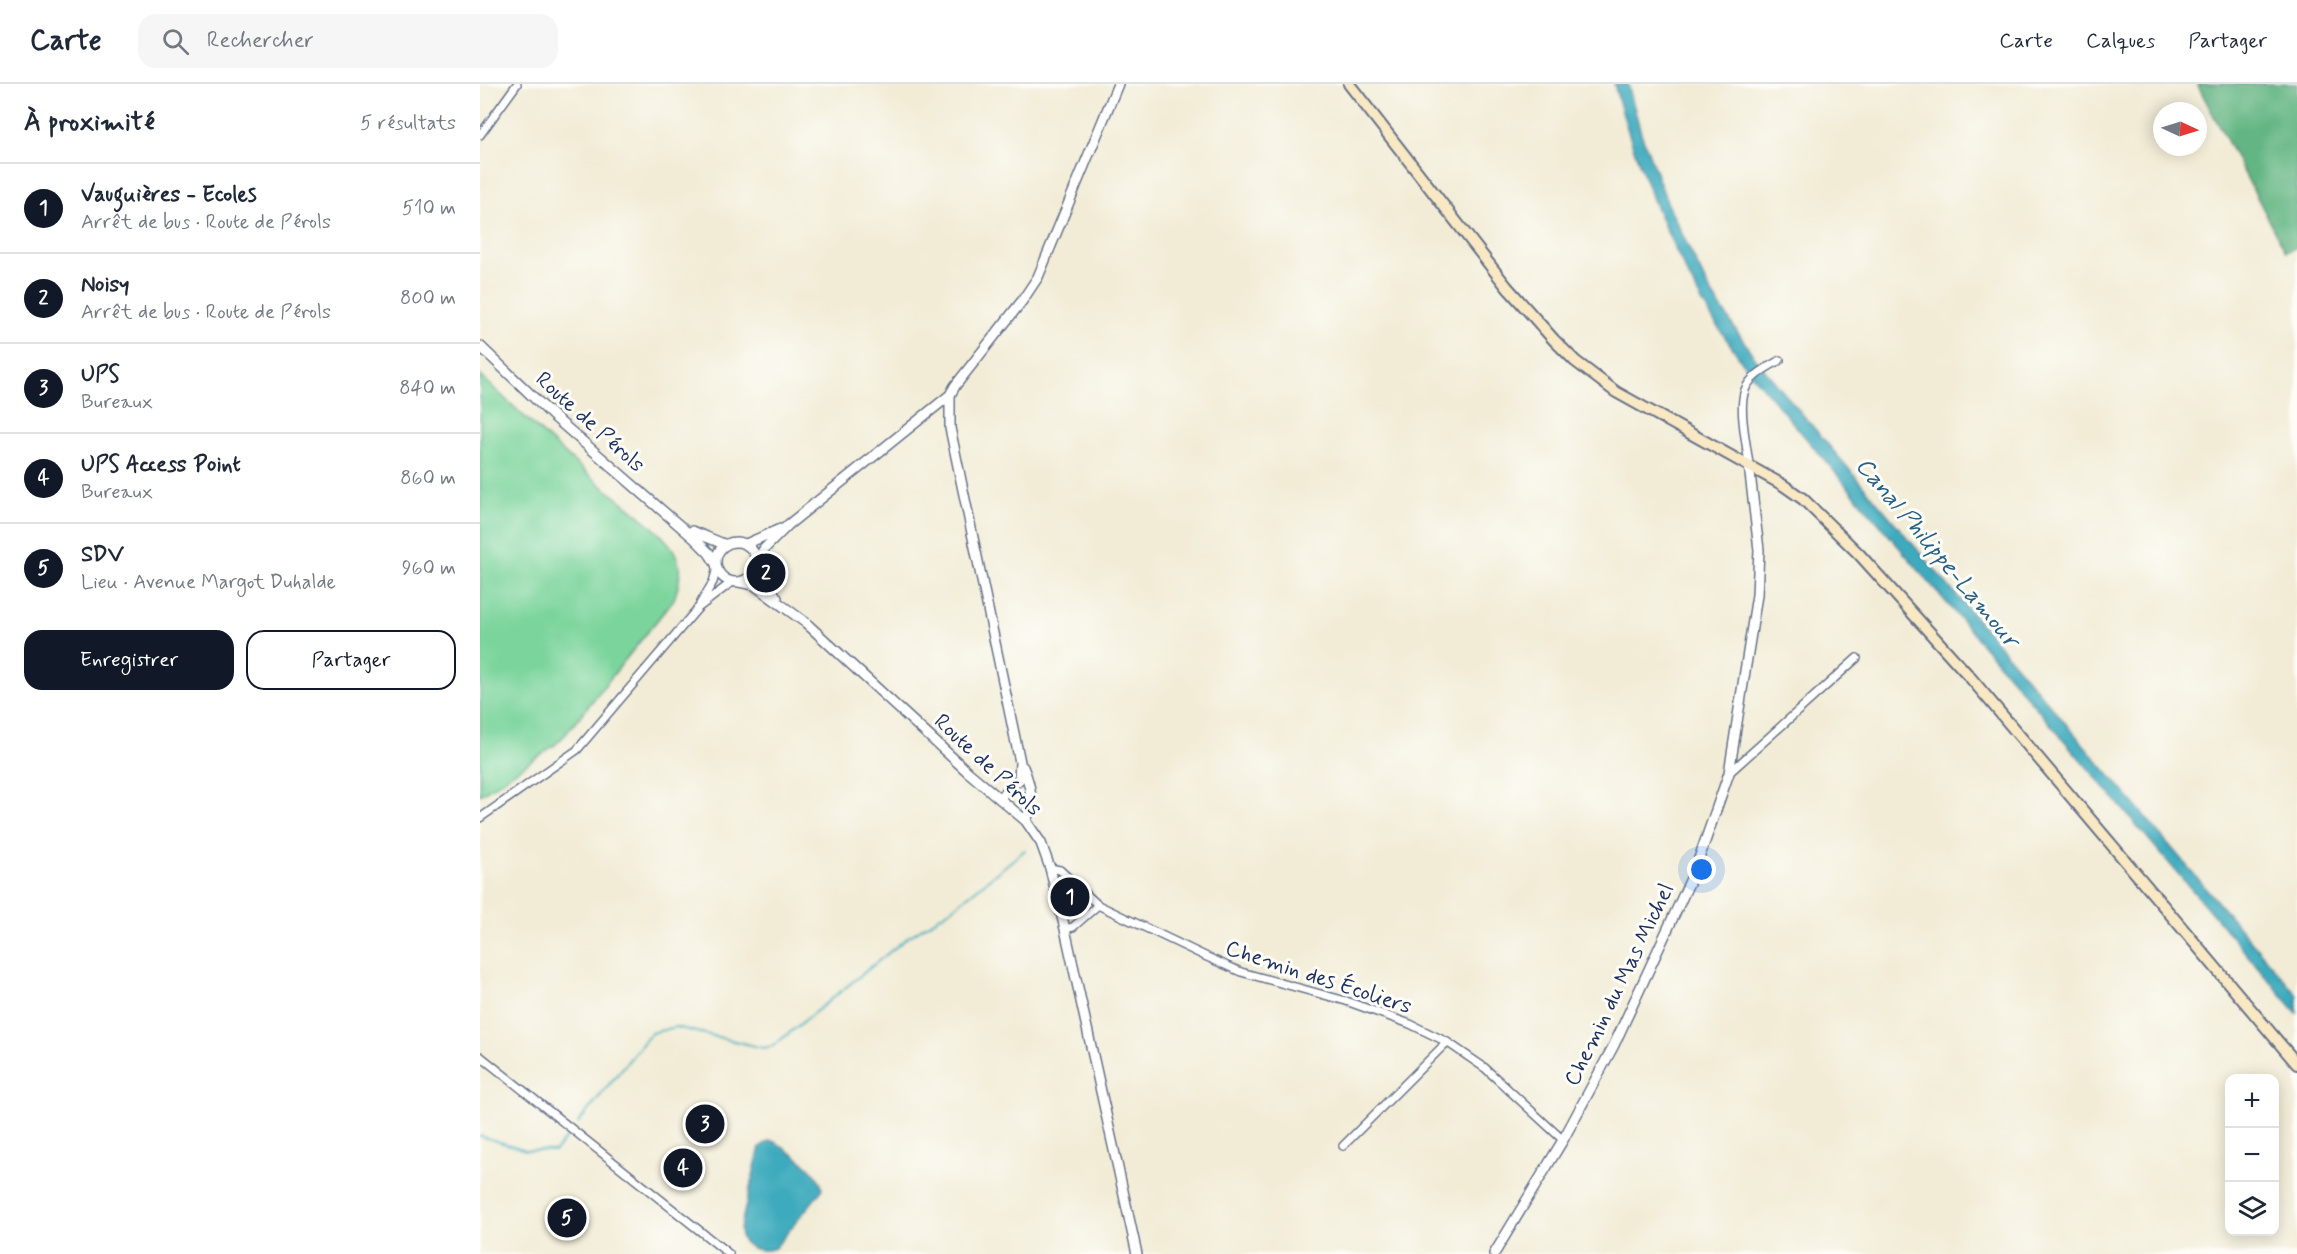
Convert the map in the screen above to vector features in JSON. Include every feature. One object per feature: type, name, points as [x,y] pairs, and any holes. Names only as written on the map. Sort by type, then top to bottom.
[{"type":"main road","points":[[1349,84],[1508,287],[1554,340],[1575,360],[1616,392],[1783,485],[1803,499],[1859,554],[1969,676],[2297,1064]]},
{"type":"street","points":[[480,135],[517,84]]},
{"type":"street","points":[[698,608],[736,582],[750,576],[764,549],[788,525],[950,395],[1022,302],[1038,277],[1118,84]]},
{"type":"street","name":"Route de Pérols","points":[[480,346],[552,415],[678,523],[709,553],[717,566]]},
{"type":"street","points":[[1749,465],[1743,406],[1745,390],[1751,380],[1780,360]]},
{"type":"street","points":[[950,395],[950,428],[1020,762],[1027,778],[1032,802],[1026,821]]},
{"type":"street","name":"Chemin du Mas Michel","points":[[1494,1254],[1563,1140],[1614,1045],[1695,870],[1729,773],[1757,595],[1759,550],[1749,465]]},
{"type":"street","name":"Route de Pérols","points":[[678,523],[699,535],[726,544]]},
{"type":"street","points":[[480,818],[577,750],[698,608],[713,582],[718,553],[726,544],[732,542],[746,544],[788,525]]},
{"type":"street","points":[[746,544],[754,551],[756,564]]},
{"type":"street","name":"Route de Pérols","points":[[756,564],[780,602]]},
{"type":"street","points":[[717,566],[721,574],[736,582]]},
{"type":"street","name":"Route de Pérols","points":[[736,582],[754,585],[806,623],[1026,821],[1041,843],[1050,867],[1065,929],[1137,1254]]},
{"type":"street","points":[[1729,773],[1857,658]]},
{"type":"street","points":[[999,798],[1019,780],[1020,762]]},
{"type":"street","name":"Chemin des Écoliers","points":[[1050,867],[1060,870],[1098,905],[1241,972],[1346,1001],[1410,1024],[1447,1042],[1485,1068],[1563,1140]]},
{"type":"street","points":[[1065,929],[1073,927],[1098,905]]},
{"type":"street","points":[[1343,1146],[1447,1042]]},
{"type":"street","points":[[480,1056],[729,1254]]},
{"type":"green space","points":[[2197,84],[2297,84],[2297,247],[2286,252]]},
{"type":"green space","points":[[480,375],[566,455],[660,534],[677,557],[680,575],[674,599],[565,735],[555,745],[480,795]]},
{"type":"water","points":[[1614,84],[1628,84],[1641,133],[1669,207],[1710,291],[1757,361],[2297,995],[2297,1013],[1746,368],[1704,305],[1673,245],[1640,166]]},
{"type":"water","points":[[769,1141],[776,1142],[811,1169],[821,1183],[822,1190],[775,1248],[763,1250],[747,1245],[740,1229],[760,1147]]},
{"type":"waterway","points":[[578,1123],[651,1033],[676,1027],[763,1048],[773,1046],[907,938],[953,908],[1025,850]]},
{"type":"waterway","points":[[480,1136],[526,1150],[555,1151],[568,1136]]},
{"type":"place","name":"Noisy","points":[[766,573]]},
{"type":"place","name":"Vauguières - Ecoles","points":[[1070,897]]},
{"type":"place","name":"UPS","points":[[705,1124]]},
{"type":"place","name":"UPS Access Point","points":[[683,1168]]},
{"type":"place","name":"SDV","points":[[567,1218]]},
{"type":"water label","name":"Canal Philippe-Lamour","points":[[1938,552]]}]
